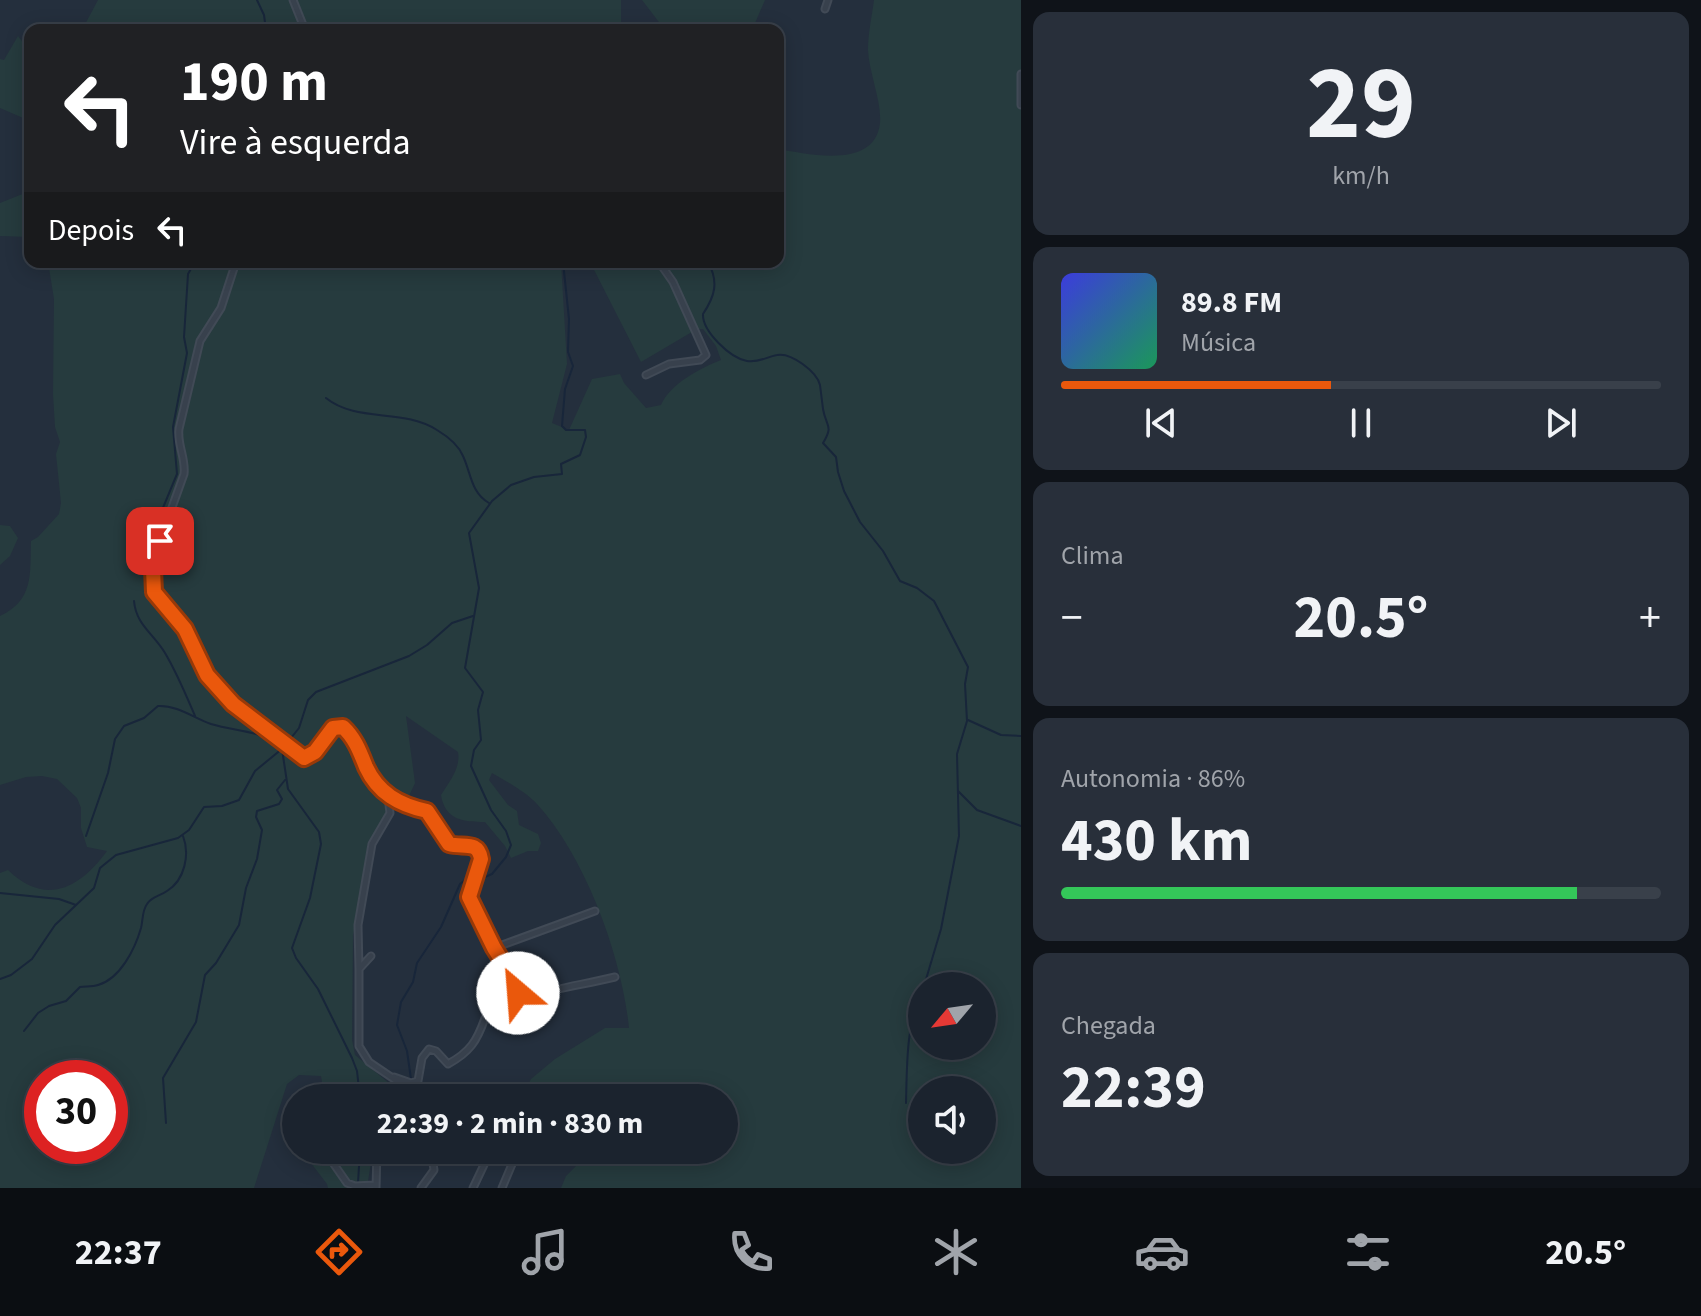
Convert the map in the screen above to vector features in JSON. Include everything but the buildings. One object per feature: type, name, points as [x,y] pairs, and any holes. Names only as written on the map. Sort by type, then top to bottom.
[{"type":"street","points":[[293,0],[303,24]]},
{"type":"street","points":[[825,9],[828,0]]},
{"type":"street","points":[[1021,74],[1021,105]]},
{"type":"street","points":[[234,268],[221,308],[200,341],[179,429],[184,474],[156,552],[152,587],[185,629],[207,675],[233,704],[304,758],[315,752],[333,728],[343,727],[356,744],[371,777],[388,797],[427,811],[449,844],[472,845],[480,853],[479,869],[469,897],[494,948],[516,983],[517,1001]]},
{"type":"street","points":[[646,375],[669,364],[700,360],[706,355],[664,268]]},
{"type":"street","points":[[388,797],[390,813],[372,844],[361,902],[358,937],[359,1046],[369,1062],[399,1084]]},
{"type":"street","points":[[494,948],[595,911]]},
{"type":"street","points":[[359,969],[371,956]]},
{"type":"street","points":[[395,1079],[411,1083],[418,1081],[422,1058],[429,1049],[436,1051],[448,1064],[454,1061],[479,1037],[485,1018],[517,1001],[538,992],[615,977]]},
{"type":"street","points":[[393,1084],[395,1079]]},
{"type":"street","points":[[334,1164],[347,1183],[355,1186],[375,1186],[376,1164]]},
{"type":"street","points":[[421,1188],[434,1170],[433,1164]]},
{"type":"street","points":[[473,1188],[484,1164]]},
{"type":"street","points":[[502,1188],[512,1164]]},
{"type":"green space","points":[[98,0],[621,0],[621,24],[85,24]]},
{"type":"green space","points":[[642,0],[765,0],[755,24],[660,24]]},
{"type":"green space","points":[[874,0],[1021,0],[1021,1188],[561,1188],[566,1176],[578,1164],[738,1164],[738,1084],[529,1084],[555,1059],[605,1028],[629,1028],[610,940],[571,852],[537,804],[492,773],[489,780],[508,805],[517,811],[519,825],[538,834],[541,843],[538,851],[528,851],[511,858],[485,822],[462,820],[446,810],[441,795],[456,769],[458,752],[406,716],[415,783],[409,796],[395,800],[371,842],[353,935],[352,1040],[355,1055],[390,1084],[322,1084],[321,1076],[299,1075],[282,1084],[282,1100],[254,1188],[0,1188],[0,873],[8,870],[36,888],[62,888],[85,875],[107,851],[87,847],[77,798],[57,779],[26,777],[0,785],[0,616],[11,610],[24,594],[30,575],[31,541],[59,514],[61,503],[56,454],[60,442],[55,427],[53,394],[54,299],[49,268],[561,268],[567,364],[552,423],[569,430],[592,379],[620,374],[646,408],[661,405],[679,383],[721,360],[716,346],[703,329],[697,329],[641,362],[593,268],[784,268],[784,150],[838,156],[866,148],[875,138],[880,115],[868,50]]},
{"type":"green space","points":[[18,36],[24,44],[24,118],[0,108],[0,59],[4,60]]},
{"type":"green space","points":[[24,193],[24,237],[0,236],[0,203]]},
{"type":"green space","points":[[0,525],[10,526],[18,538],[10,556],[0,565]]},
{"type":"green space","points":[[312,1164],[371,1164],[368,1181],[372,1188],[328,1188]]},
{"type":"waterway","points":[[257,0],[265,24]]},
{"type":"waterway","points":[[160,515],[177,474],[173,427],[187,353],[184,337],[188,274],[192,268]]},
{"type":"waterway","points":[[412,1084],[407,1051],[397,1025],[401,1002],[413,982],[417,963],[441,927],[460,884],[470,876],[492,874],[511,845],[471,766],[474,750],[481,740],[478,710],[483,692],[465,668],[479,588],[469,533],[492,501],[511,485],[534,477],[562,474],[561,464],[580,455],[585,430],[566,430],[562,426],[565,389],[573,366],[568,352],[569,319],[564,268]]},
{"type":"waterway","points":[[711,268],[713,295],[703,314],[707,328],[718,343],[740,359],[755,361],[783,355],[803,364],[814,374],[820,385],[828,426],[823,443],[836,457],[844,491],[860,522],[883,551],[900,581],[917,588],[934,601],[968,667],[965,684],[967,721],[957,754],[959,836],[941,929],[928,972]]},
{"type":"waterway","points":[[326,398],[338,406],[410,419],[441,432],[458,448],[478,494],[489,503]]},
{"type":"waterway","points":[[134,601],[138,617],[161,646],[195,716]]},
{"type":"waterway","points":[[0,979],[11,975],[32,959],[55,925],[94,888],[100,868],[116,855],[178,838],[189,830],[204,807],[222,806],[239,800],[255,771],[283,748],[299,728],[308,700],[316,692],[409,656],[452,623],[473,616]]},
{"type":"waterway","points":[[86,836],[108,773],[115,739],[124,726],[144,718],[158,706],[179,710],[211,724],[256,734],[282,747]]},
{"type":"waterway","points":[[968,720],[1001,735],[1021,736]]},
{"type":"waterway","points":[[282,749],[288,789],[319,832],[321,844],[310,898],[292,948],[318,989],[352,1058],[358,1084]]},
{"type":"waterway","points":[[166,1123],[163,1078],[196,1022],[205,975],[239,925],[262,830],[256,817],[257,811],[279,804],[282,799],[277,790],[285,780]]},
{"type":"waterway","points":[[958,791],[977,810],[1021,826]]},
{"type":"waterway","points":[[24,1031],[38,1013],[49,1006],[66,1001],[80,987],[106,982],[120,970],[135,945],[147,904],[173,886],[182,874],[186,858],[183,836]]},
{"type":"waterway","points":[[0,893],[59,899],[76,905]]},
{"type":"waterway","points":[[906,1103],[908,1050]]},
{"type":"waterway","points":[[358,1183],[359,1164]]},
{"type":"route","points":[[160,541],[153,569],[154,592],[185,629],[207,675],[222,694],[304,758],[315,752],[333,728],[343,727],[356,744],[371,777],[388,797],[427,811],[449,844],[472,845],[477,849],[481,859],[469,897],[494,948],[516,983],[518,993]]}]
